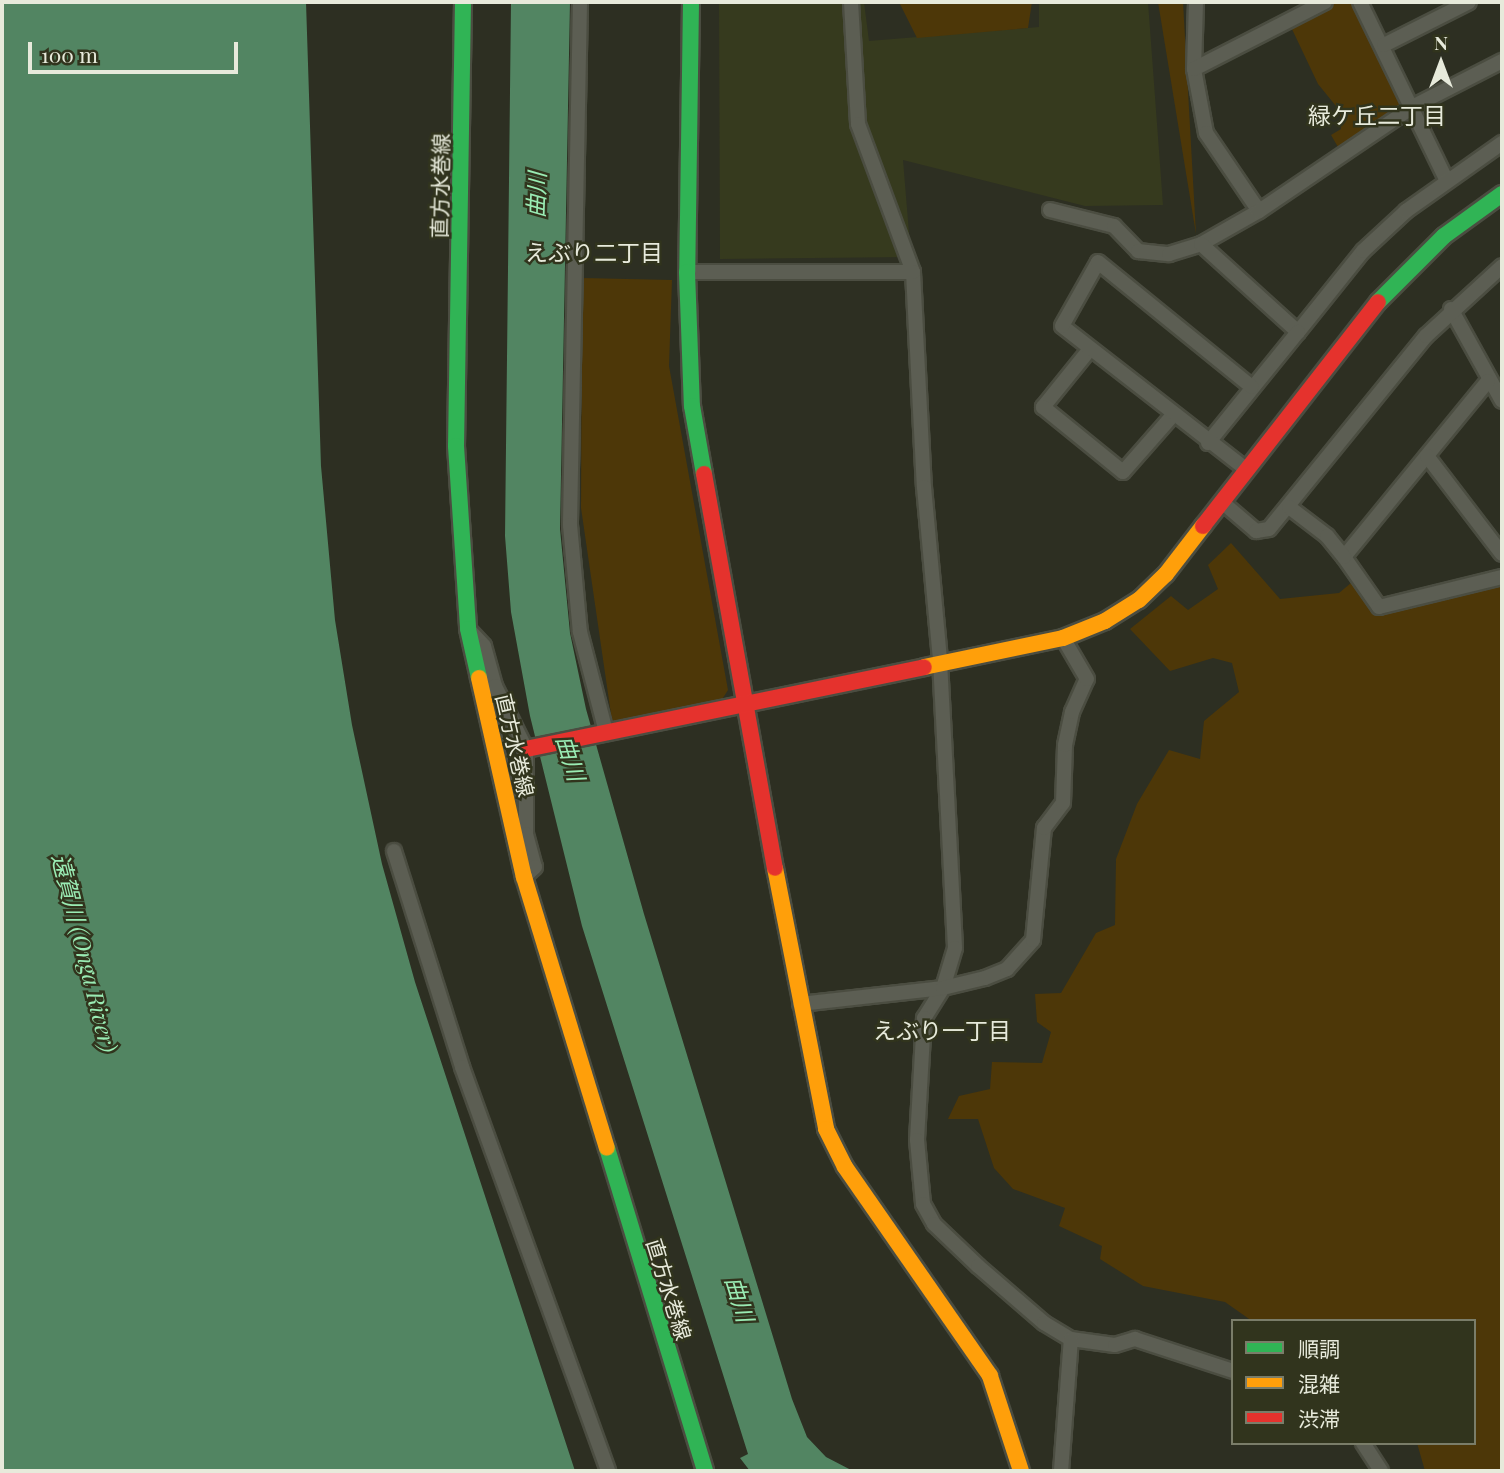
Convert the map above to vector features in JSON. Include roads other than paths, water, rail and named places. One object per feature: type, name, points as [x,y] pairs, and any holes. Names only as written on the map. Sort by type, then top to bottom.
[{"type":"street","name":"直方水巻線","points":[[463,2],[457,446],[458,527],[468,629],[524,877],[705,1471]]},
{"type":"street","points":[[580,2],[570,525],[580,632],[603,732]]},
{"type":"street","points":[[691,2],[687,272],[692,406],[800,1004],[826,1129],[845,1167],[990,1376],[1021,1471]]},
{"type":"street","points":[[851,2],[858,124],[913,272],[923,487],[940,661],[955,948],[943,988],[924,1018],[917,1140],[923,1204],[934,1224],[978,1266],[1044,1323],[1071,1339],[1115,1345],[1135,1339],[1231,1370]]},
{"type":"street","points":[[1196,2],[1194,69],[1206,133],[1258,211]]},
{"type":"street","points":[[1194,69],[1325,2]]},
{"type":"street","points":[[1360,2],[1414,106],[1447,181]]},
{"type":"street","points":[[1384,45],[1469,2]]},
{"type":"street","points":[[1050,210],[1114,226],[1138,251],[1150,256],[1201,244],[1258,211],[1414,106],[1502,61]]},
{"type":"street","points":[[1208,443],[1363,251],[1447,181],[1502,143]]},
{"type":"street","points":[[526,749],[603,732],[747,707],[940,661],[1063,638],[1105,621],[1139,600],[1222,502],[1383,296],[1444,236],[1502,194]]},
{"type":"street","points":[[1201,244],[1298,332]]},
{"type":"street","points":[[1247,470],[1208,443],[1062,326],[1098,262],[1252,387]]},
{"type":"street","points":[[1222,502],[1256,531],[1269,529],[1451,309],[1502,266]]},
{"type":"street","points":[[687,272],[913,272]]},
{"type":"street","points":[[1451,309],[1488,381],[1502,401]]},
{"type":"street","points":[[1090,349],[1043,407],[1123,472],[1173,415]]},
{"type":"street","points":[[1344,557],[1488,381]]},
{"type":"street","points":[[1427,456],[1502,554]]},
{"type":"street","points":[[1289,507],[1327,536],[1379,607],[1502,577]]},
{"type":"street","points":[[468,629],[484,646],[495,686],[526,749],[526,834],[535,867],[524,877]]},
{"type":"street","points":[[800,1004],[943,988],[1007,969],[1033,940],[1044,828],[1063,803],[1065,745],[1072,712],[1087,679],[1063,638]]},
{"type":"street","points":[[394,850],[462,1067],[608,1471]]},
{"type":"street","points":[[1060,1471],[1071,1339]]},
{"type":"street","points":[[1364,1445],[1381,1471]]},
{"type":"water","name":"遠賀川 (Onga River)","points":[[2,2],[306,2],[321,466],[335,620],[352,725],[382,864],[415,982],[575,1471],[2,1471]]},
{"type":"water","name":"曲川","points":[[511,2],[570,2],[560,529],[570,633],[586,709],[644,914],[792,1399],[807,1437],[826,1457],[853,1471],[750,1471],[740,1458],[748,1454],[582,926],[530,716],[511,612],[505,536]]},
{"type":"district","name":"緑ケ丘二丁目","points":[[1377,115]]},
{"type":"district","name":"えぶり二丁目","points":[[594,252]]},
{"type":"district","name":"えぶり一丁目","points":[[942,1030]]}]
